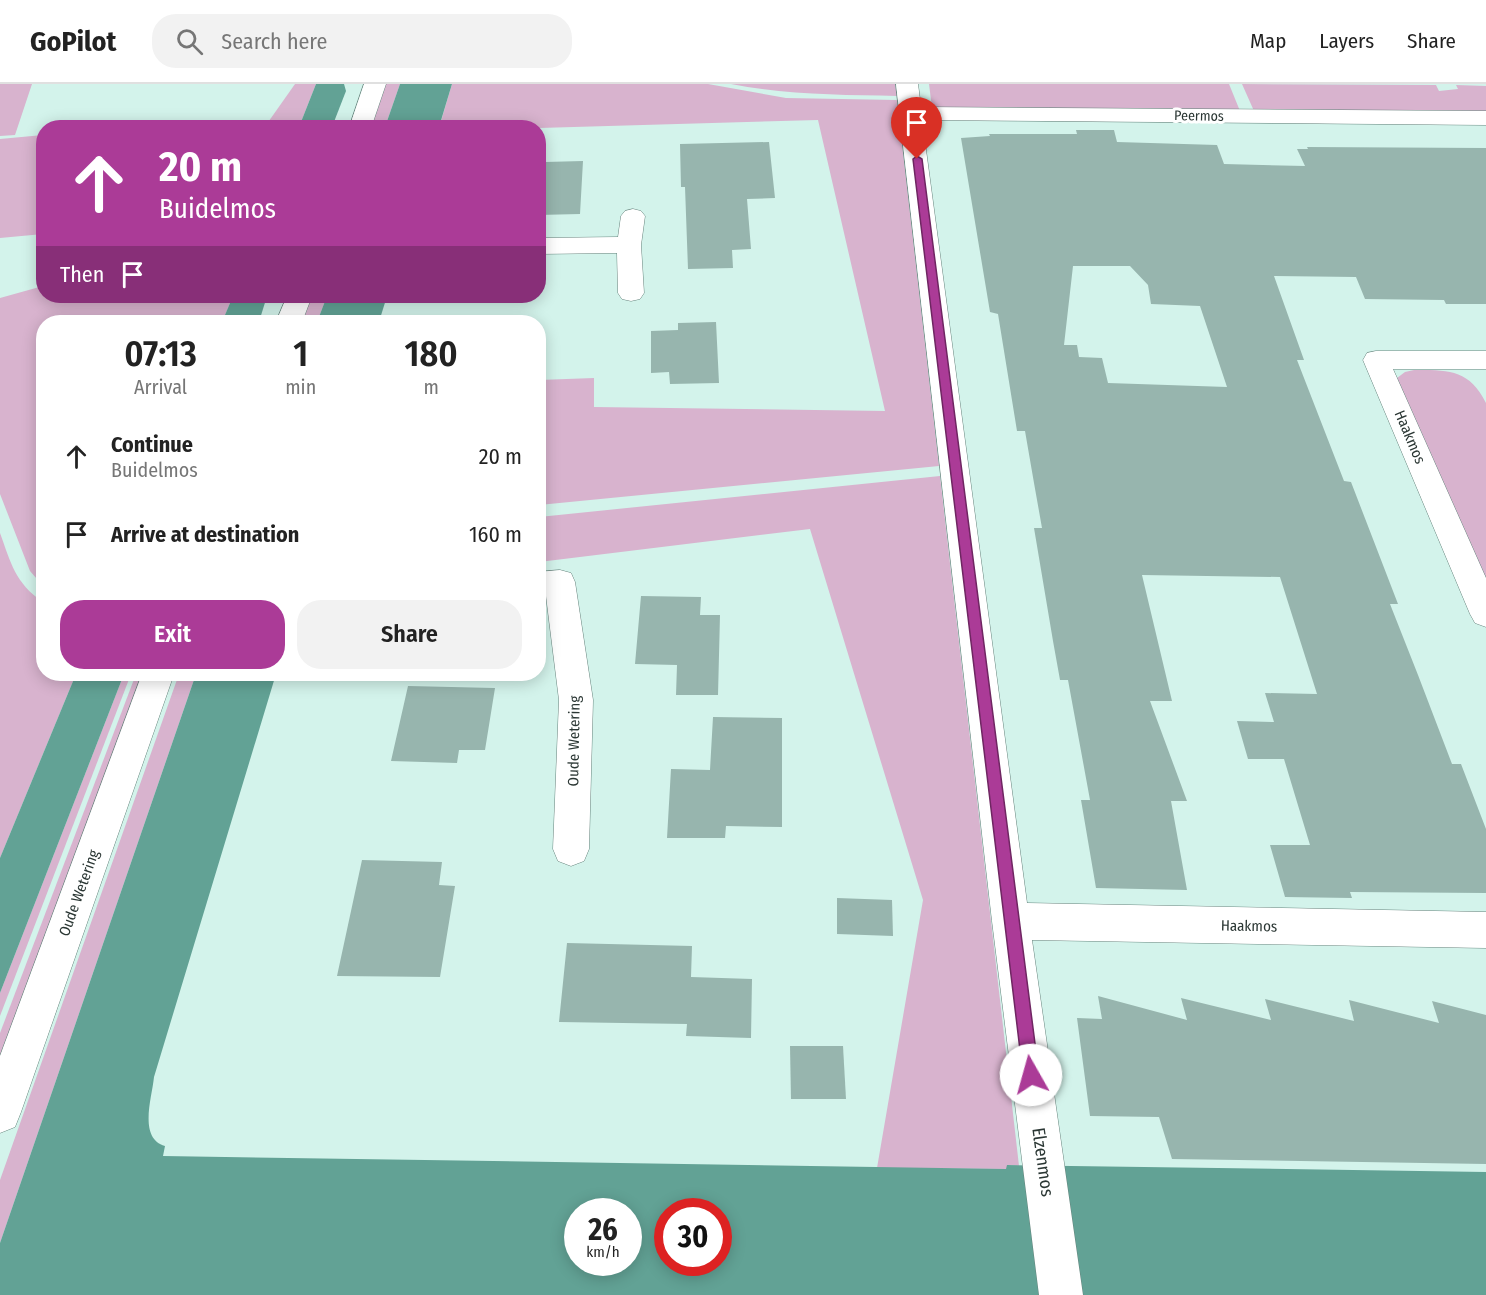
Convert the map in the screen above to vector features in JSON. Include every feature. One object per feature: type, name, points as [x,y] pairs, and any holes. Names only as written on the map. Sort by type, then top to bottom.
[{"type":"street","points":[[363,120],[375,84]]},
{"type":"street","name":"Elzenmos","points":[[907,84],[1060,1295]]},
{"type":"street","name":"Peermos","points":[[912,113],[1486,118]]},
{"type":"street","points":[[630,293],[629,245],[633,216]]},
{"type":"street","points":[[546,246],[629,245]]},
{"type":"street","name":"Haakmos","points":[[1485,362],[1376,360],[1486,614]]},
{"type":"street","name":"Oude Wetering","points":[[546,583],[560,582],[576,700],[571,849]]},
{"type":"street","name":"Oude Wetering","points":[[0,1112],[155,681]]},
{"type":"street","name":"Haakmos","points":[[1011,921],[1486,930]]},
{"type":"shaded area","points":[[0,84],[32,84],[15,135],[0,136]]},
{"type":"shaded area","points":[[295,84],[316,84],[302,120],[270,120]]},
{"type":"shaded area","points":[[316,84],[344,84],[346,91],[335,120],[302,120]]},
{"type":"shaded area","points":[[386,84],[400,84],[387,120],[374,120]]},
{"type":"shaded area","points":[[400,84],[452,84],[441,120],[387,120]]},
{"type":"shaded area","points":[[452,84],[708,84],[786,98],[897,100],[939,466],[546,504],[546,380],[594,378],[594,407],[885,411],[818,120],[546,128],[546,120],[441,120]]},
{"type":"shaded area","points":[[731,84],[895,84],[897,96],[834,95]]},
{"type":"shaded area","points":[[929,84],[1229,84],[1240,111],[932,108]]},
{"type":"shaded area","points":[[1242,84],[1436,85],[1439,91],[1458,89],[1456,85],[1486,86],[1486,113],[1254,111]]},
{"type":"shaded area","points":[[36,136],[36,235],[0,238],[0,139]]},
{"type":"shaded area","points":[[36,288],[36,303],[230,303],[225,315],[36,315],[36,578],[30,571],[0,494],[0,298]]},
{"type":"shaded area","points":[[230,303],[265,303],[261,315],[225,315]]},
{"type":"shaded area","points":[[309,303],[324,303],[320,315],[305,315]]},
{"type":"shaded area","points":[[324,303],[385,303],[381,315],[320,315]]},
{"type":"shaded area","points":[[1447,371],[1465,378],[1486,403],[1486,588],[1397,378],[1405,372]]},
{"type":"shaded area","points":[[940,476],[1019,1166],[1007,1165],[1007,1169],[877,1168],[923,900],[810,529],[546,561],[546,516]]},
{"type":"shaded area","points":[[0,533],[15,572],[36,597],[36,681],[73,681],[0,858]]},
{"type":"shaded area","points":[[73,681],[121,681],[0,993],[0,858]]},
{"type":"shaded area","points":[[121,681],[128,681],[0,1016],[0,993]]},
{"type":"shaded area","points":[[133,681],[140,681],[0,1056],[0,1033]]},
{"type":"shaded area","points":[[177,681],[194,681],[0,1243],[0,1180]]},
{"type":"shaded area","points":[[194,681],[274,681],[154,1077],[149,1106],[149,1126],[157,1142],[165,1146],[163,1156],[1006,1169],[1007,1165],[1486,1172],[1486,1295],[0,1295],[0,1243]]},
{"type":"building","points":[[1076,130],[1114,130],[1117,142],[1217,145],[1224,164],[1305,166],[1297,149],[1308,149],[1307,147],[1486,148],[1486,304],[1446,304],[1444,300],[1365,299],[1356,277],[1274,276],[1304,360],[1297,360],[1344,481],[1351,482],[1398,604],[1390,604],[1452,764],[1461,764],[1486,829],[1486,893],[1350,892],[1352,898],[1285,897],[1270,845],[1310,845],[1284,759],[1248,759],[1237,721],[1274,722],[1265,693],[1317,694],[1280,577],[1142,575],[1172,701],[1150,701],[1187,801],[1171,801],[1187,890],[1096,888],[1081,800],[1090,800],[1068,680],[1060,680],[1053,641],[1034,528],[1042,528],[1025,431],[1017,431],[998,314],[990,312],[961,138],[990,136],[989,134],[1077,134]],"holes":[[[1073,266],[1130,266],[1148,285],[1151,304],[1200,306],[1227,387],[1108,383],[1102,358],[1079,357],[1077,345],[1064,345]]]},
{"type":"building","points":[[769,142],[775,198],[747,199],[751,249],[732,250],[733,268],[688,269],[685,187],[681,187],[680,144]]},
{"type":"building","points":[[583,161],[580,214],[546,215],[546,162]]},
{"type":"building","points":[[716,322],[719,383],[670,384],[669,372],[651,373],[651,331],[678,330],[678,323]]},
{"type":"building","points":[[641,596],[701,597],[700,615],[720,615],[718,695],[676,695],[677,665],[635,664]]},
{"type":"building","points":[[408,686],[495,688],[485,750],[459,750],[457,763],[391,761]]},
{"type":"building","points":[[713,717],[782,718],[782,827],[726,826],[725,838],[667,838],[671,769],[710,770]]},
{"type":"building","points":[[362,860],[442,862],[439,885],[455,886],[440,977],[337,976]]},
{"type":"building","points":[[837,898],[892,900],[893,936],[837,934]]},
{"type":"building","points":[[567,943],[692,946],[691,977],[752,979],[751,1038],[686,1036],[687,1024],[559,1022]]},
{"type":"building","points":[[1098,996],[1187,1020],[1181,998],[1271,1020],[1265,999],[1354,1021],[1349,1000],[1439,1023],[1432,1001],[1486,1015],[1486,1164],[1172,1159],[1159,1117],[1090,1116],[1077,1018],[1102,1019]]},
{"type":"building","points":[[790,1046],[843,1046],[846,1099],[791,1099]]},
{"type":"route","points":[[917,159],[1031,1075]]}]
